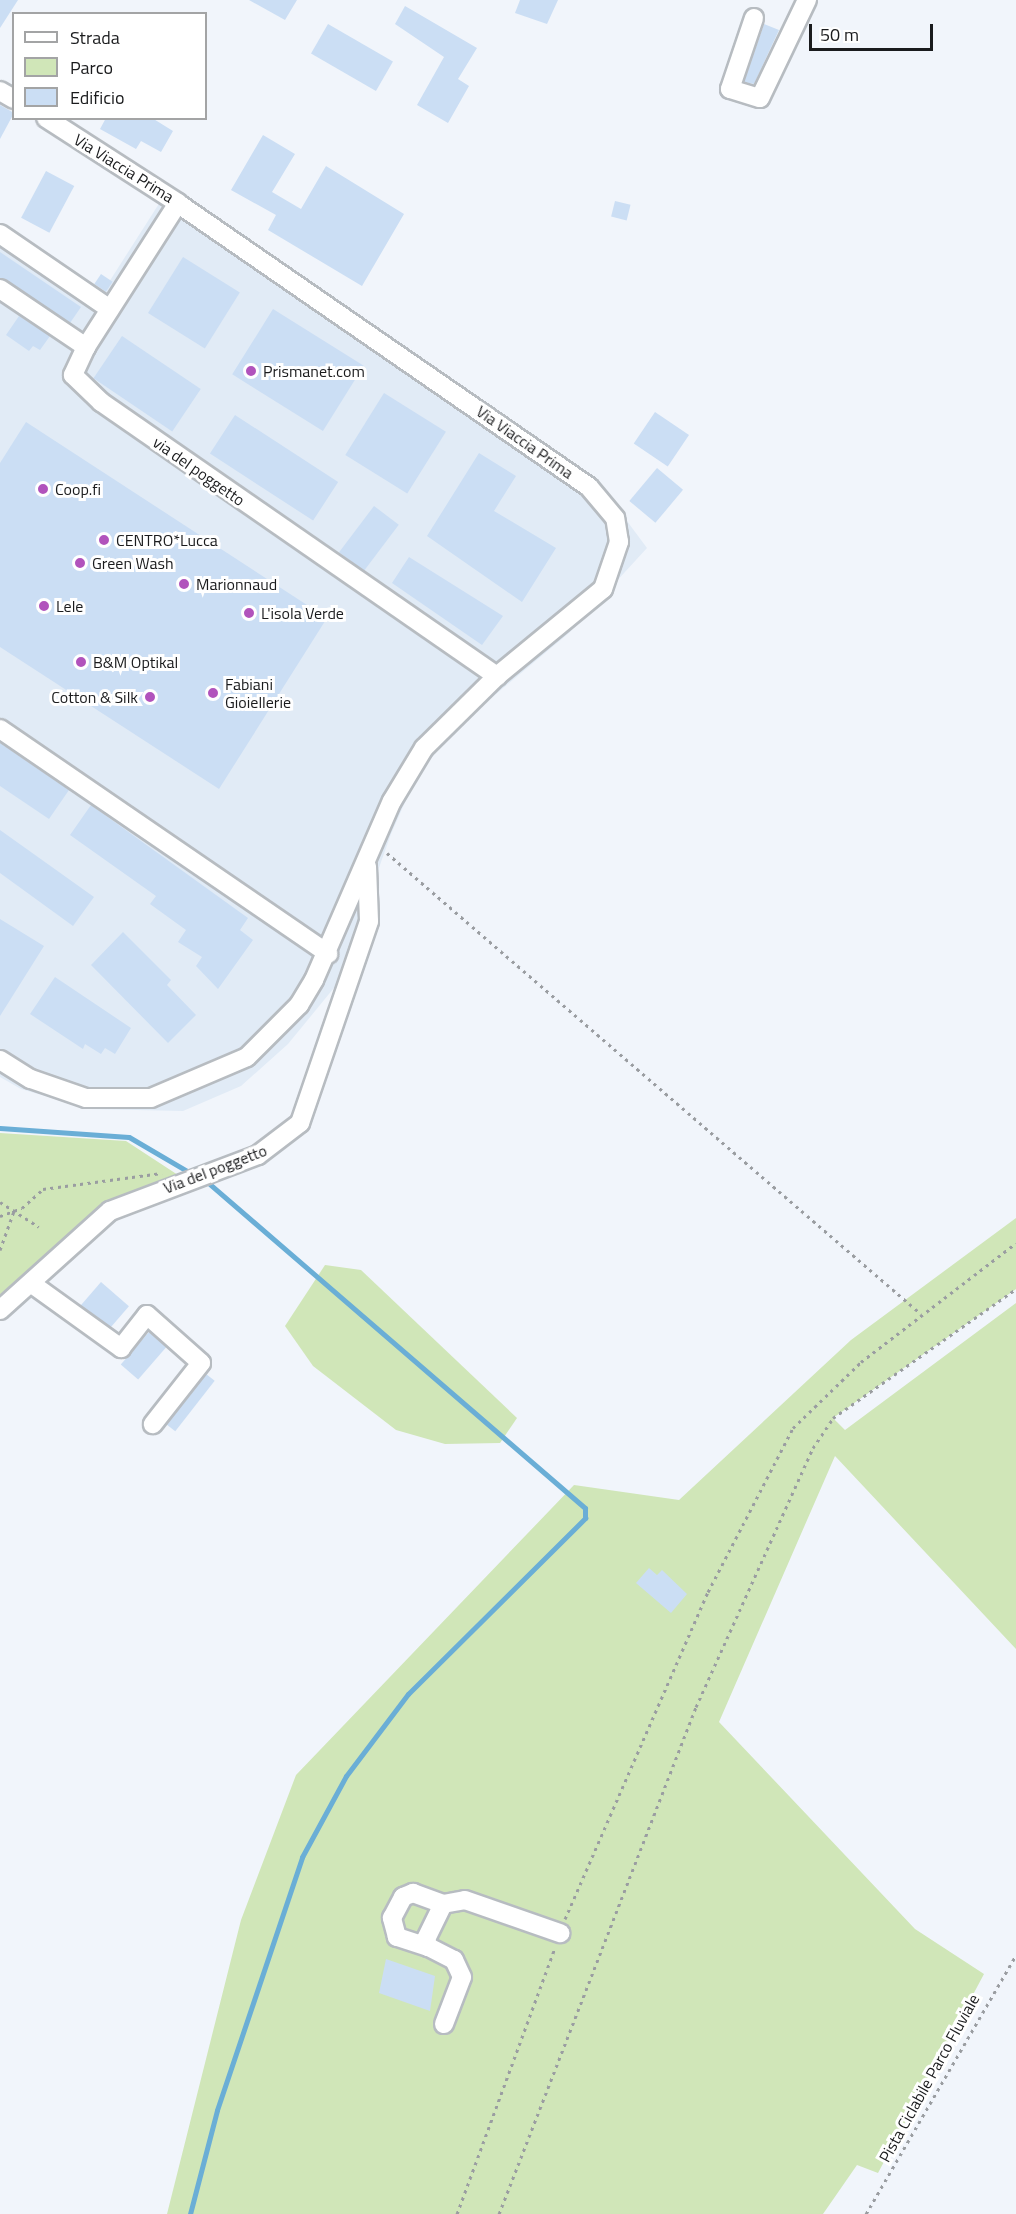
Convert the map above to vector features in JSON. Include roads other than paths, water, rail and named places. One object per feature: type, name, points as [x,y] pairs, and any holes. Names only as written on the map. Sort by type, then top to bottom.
[{"type":"street","points":[[754,18],[730,89],[760,98],[807,0]]},
{"type":"street","name":"Via Viaccia Prima","points":[[0,1060],[31,1079],[86,1098],[151,1098],[247,1057],[299,1005],[328,954],[392,801],[424,748],[497,676],[603,589],[617,558],[615,518],[589,487],[178,203],[49,120]]},
{"type":"street","name":"via del poggetto","points":[[178,203],[86,347],[73,375],[101,402],[497,676]]},
{"type":"street","points":[[0,234],[110,309]]},
{"type":"street","points":[[0,289],[86,347]]},
{"type":"street","points":[[0,729],[328,954]]},
{"type":"street","name":"Via del poggetto","points":[[0,1310],[32,1284],[110,1211],[258,1155],[300,1123],[369,921],[364,870]]},
{"type":"street","points":[[32,1284],[121,1348],[147,1315],[201,1363],[153,1424]]},
{"type":"street","points":[[444,2024],[462,1977],[454,1960],[428,1947],[397,1937],[392,1918],[404,1898],[413,1893],[443,1904],[465,1900],[560,1933]]},
{"type":"street","points":[[428,1947],[426,1940],[443,1904]]},
{"type":"waterway","points":[[0,1128],[129,1137],[187,1171]]},
{"type":"waterway","points":[[190,2214],[217,2110],[302,1857],[346,1776],[408,1694],[585,1518],[585,1508],[208,1183]]},
{"type":"place","name":"Prismanet.com","points":[[251,371]]},
{"type":"place","name":"Coop.fi","points":[[43,489]]},
{"type":"place","name":"CENTRO*Lucca","points":[[104,540]]},
{"type":"place","name":"Green Wash","points":[[80,563]]},
{"type":"place","name":"Marionnaud","points":[[184,584]]},
{"type":"place","name":"Lele","points":[[44,606]]},
{"type":"place","name":"L'isola Verde","points":[[249,613]]},
{"type":"place","name":"B&M Optikal","points":[[81,662]]},
{"type":"place","name":"Fabiani Gioiellerie","points":[[213,693]]},
{"type":"place","name":"Cotton & Silk","points":[[150,697]]}]
